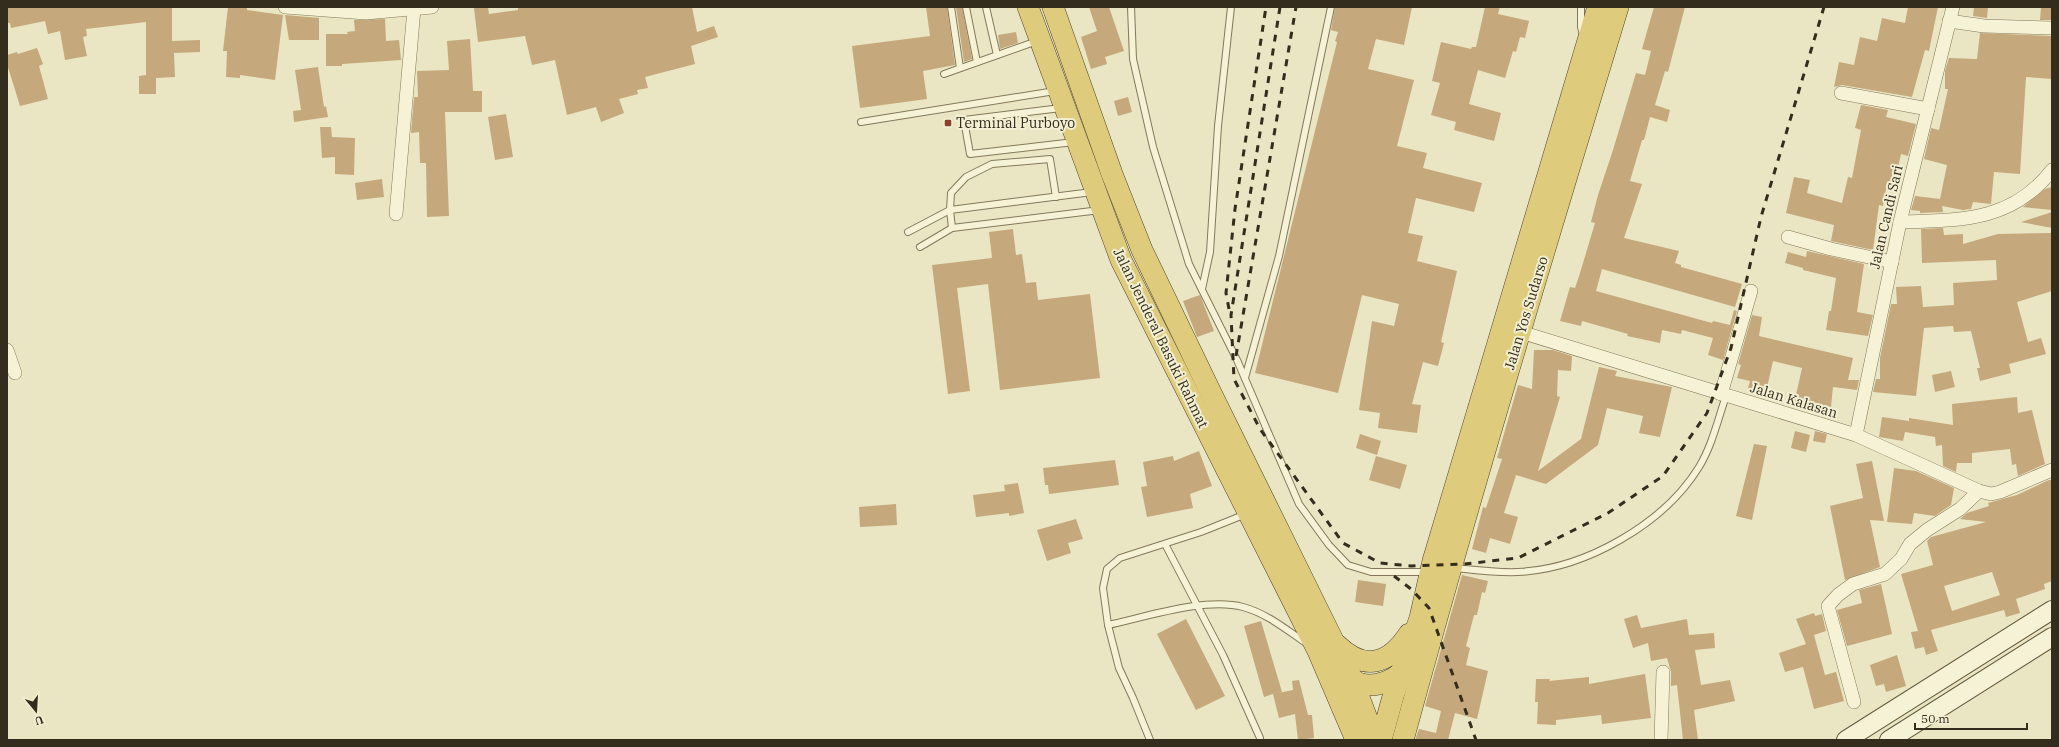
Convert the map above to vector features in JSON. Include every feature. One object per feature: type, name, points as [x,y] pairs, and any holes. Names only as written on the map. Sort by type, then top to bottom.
[{"type":"highway","name":"Jalan Jenderal Basuki Rahmat","points":[[1028,7],[1121,260],[1256,508]]},
{"type":"highway","name":"Jalan Jenderal Basuki Rahmat","points":[[1052,7],[1112,174],[1142,250],[1256,508],[1324,650]]},
{"type":"highway","name":"Jalan Yos Sudarso","points":[[1428,619],[1511,330],[1586,45],[1598,7]]},
{"type":"highway","name":"Jalan Yos Sudarso","points":[[1511,330],[1618,7]]},
{"type":"highway","points":[[1058,90],[1072,64]]},
{"type":"highway","points":[[1324,650],[1348,656],[1362,662],[1378,662],[1391,655],[1428,619]]},
{"type":"highway","points":[[1324,650],[1352,679],[1361,684],[1377,684],[1389,681],[1400,675],[1413,660],[1428,619]]},
{"type":"highway","points":[[1403,740],[1428,619]]},
{"type":"highway","points":[[1324,650],[1356,740]]},
{"type":"highway","points":[[1381,740],[1400,675]]},
{"type":"highway","points":[[1352,679],[1375,740]]},
{"type":"main road","points":[[1846,740],[2052,610]]},
{"type":"main road","points":[[1889,740],[2052,637]]},
{"type":"street","points":[[285,7],[366,13],[432,7]]},
{"type":"street","name":"Jalan Candi Sari","points":[[1856,435],[1900,222],[1953,7]]},
{"type":"street","points":[[396,214],[414,9]]},
{"type":"street","points":[[1949,21],[1984,26],[2052,28]]},
{"type":"street","points":[[1841,94],[1928,109]]},
{"type":"street","points":[[1900,222],[1967,219],[1998,211],[2026,196],[2043,181],[2052,170]]},
{"type":"street","points":[[1788,237],[1831,249],[1892,262]]},
{"type":"street","points":[[1723,395],[1751,291]]},
{"type":"street","name":"Jalan Kalasan","points":[[1511,330],[1856,435],[1979,491],[1991,494],[2000,492],[2052,470]]},
{"type":"street","points":[[7,350],[15,373]]},
{"type":"street","points":[[1854,702],[1828,606],[1838,595],[1853,584],[1885,574],[1901,559],[1910,544],[1927,530],[1960,509],[1979,491]]},
{"type":"street","points":[[1661,740],[1663,672]]},
{"type":"lane","points":[[951,7],[960,68]]},
{"type":"lane","points":[[966,7],[977,62]]},
{"type":"lane","points":[[986,7],[997,55]]},
{"type":"lane","points":[[1131,7],[1132,59],[1152,147],[1189,264],[1245,378],[1299,504],[1329,545],[1348,565],[1371,572],[1441,570],[1517,572],[1537,570],[1580,558],[1603,549],[1628,535],[1652,518],[1688,484],[1700,465],[1723,395]]},
{"type":"lane","points":[[1202,289],[1210,252],[1218,126],[1231,7]]},
{"type":"lane","points":[[1245,378],[1280,256],[1331,7]]},
{"type":"lane","points":[[1581,7],[1581,28],[1586,45]]},
{"type":"lane","points":[[944,74],[1040,40]]},
{"type":"lane","points":[[861,122],[1058,90]]},
{"type":"lane","points":[[1058,90],[964,120],[970,154],[1076,141]]},
{"type":"lane","points":[[952,228],[950,210],[951,193],[966,177],[992,164],[1050,159],[1056,197]]},
{"type":"lane","points":[[908,232],[950,210],[1056,197],[1098,200]]},
{"type":"lane","points":[[920,247],[952,228],[1098,200]]},
{"type":"lane","points":[[1150,740],[1119,668],[1108,625],[1103,588],[1107,569],[1120,558],[1201,532],[1256,508]]},
{"type":"lane","points":[[1165,544],[1223,655],[1260,738]]},
{"type":"lane","points":[[1108,625],[1197,606],[1221,603],[1248,609],[1324,650]]},
{"type":"building","points":[[7,7],[172,7],[172,41],[200,40],[200,52],[174,53],[175,77],[156,78],[156,94],[139,94],[139,76],[146,75],[146,22],[86,29],[87,36],[83,37],[87,56],[65,60],[60,31],[48,34],[45,21],[11,28],[10,23],[7,23]]},
{"type":"building","points":[[228,7],[247,8],[247,10],[283,15],[275,80],[240,75],[240,78],[226,77],[227,51],[223,51]]},
{"type":"building","points":[[488,7],[489,14],[518,10],[518,7],[692,7],[697,32],[714,26],[718,37],[691,46],[695,64],[645,77],[648,88],[637,90],[638,94],[619,99],[624,113],[601,122],[596,107],[567,115],[555,60],[532,65],[525,36],[478,42],[474,8]]},
{"type":"building","points":[[926,7],[947,7],[955,65],[923,71],[927,99],[860,108],[852,46],[930,36]]},
{"type":"building","points":[[956,7],[962,7],[972,59],[964,62]]},
{"type":"building","points":[[1089,7],[1109,7],[1124,51],[1105,57],[1107,64],[1091,69],[1081,37],[1097,31]]},
{"type":"building","points":[[1335,7],[1412,7],[1404,45],[1376,39],[1368,69],[1414,80],[1397,146],[1427,153],[1423,168],[1482,183],[1474,212],[1416,198],[1408,233],[1423,236],[1417,261],[1457,271],[1441,342],[1444,343],[1438,366],[1423,362],[1412,404],[1421,405],[1417,433],[1378,428],[1380,413],[1359,410],[1372,321],[1394,326],[1399,304],[1362,295],[1338,393],[1255,373],[1337,42],[1335,41],[1338,32],[1331,30]]},
{"type":"building","points":[[1485,7],[1500,7],[1498,14],[1529,21],[1525,38],[1520,37],[1516,52],[1513,51],[1505,78],[1478,70],[1469,104],[1501,113],[1494,141],[1454,130],[1456,122],[1431,115],[1440,83],[1432,81],[1441,42],[1471,49],[1472,47],[1476,47]]},
{"type":"building","points":[[1654,7],[1685,7],[1668,72],[1665,71],[1655,105],[1670,110],[1667,122],[1650,117],[1630,181],[1642,184],[1624,238],[1679,251],[1675,263],[1681,265],[1681,267],[1742,284],[1735,307],[1602,269],[1596,291],[1712,323],[1713,321],[1730,325],[1734,310],[1737,311],[1723,360],[1708,355],[1713,338],[1682,330],[1681,334],[1662,330],[1660,343],[1627,336],[1628,334],[1582,321],[1581,326],[1560,321],[1570,287],[1575,288],[1580,273],[1595,223],[1591,222],[1598,195],[1636,73],[1645,75],[1651,51],[1642,49]]},
{"type":"building","points":[[1908,7],[1938,7],[1929,51],[1925,50],[1912,97],[1842,85],[1834,87],[1839,62],[1854,65],[1860,37],[1877,41],[1882,18],[1905,23]]},
{"type":"building","points":[[1974,7],[1988,7],[1987,18],[1973,16]]},
{"type":"building","points":[[2041,7],[2052,7],[2052,20],[2040,20]]},
{"type":"building","points":[[285,15],[319,18],[319,40],[289,40]]},
{"type":"building","points":[[385,19],[386,41],[399,40],[401,60],[342,64],[342,66],[326,66],[326,34],[348,34],[347,32],[355,31],[354,20]]},
{"type":"building","points":[[1016,32],[1018,43],[1000,49],[998,35]]},
{"type":"building","points":[[1980,33],[2052,36],[2052,79],[2026,77],[2020,174],[1994,172],[1991,204],[1973,202],[1971,209],[1963,210],[1942,206],[1943,212],[1920,213],[1920,211],[1911,210],[1915,196],[1940,199],[1947,165],[1924,159],[1931,128],[1939,130],[1948,89],[1945,89],[1945,71],[1949,58],[1977,59]]},
{"type":"building","points":[[470,39],[473,91],[482,91],[482,112],[445,112],[449,216],[427,217],[426,163],[420,163],[419,132],[411,133],[414,97],[418,97],[417,71],[449,70],[447,41]]},
{"type":"building","points":[[37,48],[43,64],[39,66],[48,99],[20,106],[7,64],[7,55],[17,52],[18,54]]},
{"type":"building","points":[[318,67],[324,107],[326,106],[328,117],[294,122],[293,111],[301,110],[295,70]]},
{"type":"building","points":[[1128,97],[1132,112],[1118,116],[1114,101]]},
{"type":"building","points":[[1861,105],[1888,110],[1886,117],[1916,124],[1908,156],[1901,154],[1893,190],[1886,189],[1883,206],[1879,205],[1873,250],[1831,241],[1834,225],[1786,213],[1794,177],[1810,180],[1807,193],[1842,203],[1848,177],[1852,178],[1861,130],[1855,128]]},
{"type":"building","points":[[506,114],[513,157],[495,160],[488,117]]},
{"type":"building","points":[[320,127],[331,127],[332,137],[355,138],[354,175],[335,174],[335,157],[322,158]]},
{"type":"building","points":[[382,179],[384,197],[357,200],[355,183]]},
{"type":"building","points":[[2052,187],[2052,210],[2023,207],[2045,189]]},
{"type":"building","points":[[2052,212],[2052,228],[2021,222]]},
{"type":"building","points":[[1943,228],[1944,235],[1963,234],[1963,244],[1998,234],[2052,233],[2052,291],[2017,302],[2028,342],[2041,338],[2046,354],[2009,364],[2011,373],[1980,381],[1977,368],[1980,368],[1971,331],[1954,332],[1953,326],[1924,328],[1916,396],[1873,392],[1876,379],[1880,379],[1880,358],[1891,304],[1897,304],[1896,287],[1921,286],[1923,307],[1954,305],[1953,283],[1997,280],[1996,260],[1922,263],[1921,229]]},
{"type":"building","points":[[1013,229],[1016,255],[1022,254],[1026,283],[1036,282],[1038,300],[1090,294],[1100,378],[1000,390],[988,284],[957,288],[970,391],[948,394],[932,265],[992,258],[989,232]]},
{"type":"building","points":[[1807,251],[1864,264],[1857,312],[1873,315],[1868,336],[1826,330],[1829,311],[1831,311],[1836,278],[1803,270],[1803,268],[1785,263],[1788,252],[1806,257]]},
{"type":"building","points":[[1200,295],[1214,331],[1197,337],[1183,301]]},
{"type":"building","points":[[1752,315],[1762,317],[1759,336],[1853,358],[1848,380],[1859,380],[1857,390],[1833,387],[1831,407],[1812,402],[1810,408],[1794,404],[1802,368],[1773,361],[1766,392],[1748,388],[1750,381],[1737,378],[1741,365],[1738,364]]},
{"type":"building","points":[[1534,350],[1553,350],[1572,356],[1571,371],[1558,370],[1557,396],[1560,397],[1538,471],[1581,439],[1599,367],[1617,371],[1615,376],[1672,387],[1660,437],[1639,433],[1643,416],[1607,408],[1598,445],[1546,484],[1516,475],[1504,513],[1518,517],[1510,544],[1490,538],[1486,553],[1472,549],[1483,507],[1486,508],[1502,459],[1497,458],[1518,385],[1532,389]]},
{"type":"building","points":[[1951,371],[1955,387],[1935,392],[1932,375]]},
{"type":"building","points":[[2017,397],[2018,413],[2032,410],[2045,464],[2018,476],[2016,464],[2012,465],[2010,449],[1972,453],[1972,463],[1957,463],[1956,472],[1943,466],[1942,445],[1936,446],[1935,437],[1905,432],[1903,441],[1879,437],[1882,417],[1909,421],[1909,418],[1953,425],[1952,404]]},
{"type":"building","points":[[1795,431],[1810,435],[1806,452],[1791,448]]},
{"type":"building","points":[[1815,431],[1827,434],[1825,443],[1813,441]]},
{"type":"building","points":[[1360,434],[1381,441],[1377,455],[1356,448]]},
{"type":"building","points":[[1754,444],[1767,446],[1752,520],[1736,516]]},
{"type":"building","points":[[1199,451],[1212,486],[1190,494],[1193,508],[1147,517],[1141,487],[1147,486],[1143,462],[1173,456],[1174,461]]},
{"type":"building","points":[[1376,456],[1407,465],[1400,489],[1369,480]]},
{"type":"building","points":[[1115,460],[1119,485],[1049,494],[1048,485],[1045,485],[1043,468]]},
{"type":"building","points":[[1872,461],[1884,521],[1870,520],[1880,567],[1845,580],[1830,506],[1863,498],[1856,464]]},
{"type":"building","points":[[1894,468],[1916,471],[1954,488],[1951,505],[1935,516],[1914,513],[1912,524],[1887,522]]},
{"type":"building","points":[[2052,480],[2052,581],[2044,584],[2045,589],[2016,599],[2020,613],[2006,617],[2004,610],[1931,630],[1938,651],[1926,655],[1924,647],[1915,649],[1911,632],[1918,631],[1901,574],[1933,565],[1927,541],[1931,537],[1986,522],[1960,519],[1967,513],[1989,506],[1988,503],[2017,495]],"holes":[[[1992,572],[2000,595],[1952,611],[1944,586]]]},
{"type":"building","points":[[1018,483],[1024,513],[1009,516],[1009,513],[976,517],[973,495],[1005,491],[1004,485]]},
{"type":"building","points":[[896,504],[897,525],[860,527],[859,507]]},
{"type":"building","points":[[1076,519],[1083,539],[1068,543],[1071,553],[1047,561],[1037,530]]},
{"type":"building","points":[[1462,575],[1488,581],[1485,593],[1482,592],[1477,615],[1474,615],[1466,646],[1470,648],[1466,665],[1488,671],[1477,719],[1455,713],[1448,740],[1415,740],[1419,729],[1436,733],[1441,711],[1425,706]]},
{"type":"building","points":[[1358,580],[1386,584],[1383,606],[1355,602]]},
{"type":"building","points":[[1881,584],[1892,634],[1847,646],[1837,610],[1862,603],[1859,590]]},
{"type":"building","points":[[1814,613],[1815,616],[1822,614],[1826,631],[1814,635],[1825,675],[1836,672],[1844,701],[1814,709],[1803,667],[1785,672],[1779,653],[1806,644],[1796,619]]},
{"type":"building","points":[[1637,615],[1641,628],[1687,619],[1689,635],[1714,633],[1715,648],[1695,650],[1701,685],[1730,680],[1735,701],[1694,710],[1698,740],[1683,740],[1677,685],[1671,686],[1671,672],[1667,658],[1651,661],[1648,643],[1633,648],[1624,619]]},
{"type":"building","points":[[1186,619],[1225,696],[1196,710],[1157,634]]},
{"type":"building","points":[[1261,621],[1282,692],[1264,697],[1244,626]]},
{"type":"building","points":[[1897,655],[1906,686],[1886,692],[1884,684],[1876,686],[1870,665]]},
{"type":"building","points":[[1645,674],[1651,718],[1602,724],[1601,715],[1556,720],[1556,725],[1537,724],[1538,702],[1535,702],[1536,679],[1550,679],[1549,681],[1589,677],[1589,684]]},
{"type":"building","points":[[1299,680],[1308,715],[1312,715],[1314,738],[1298,740],[1295,714],[1279,718],[1273,694],[1293,690],[1292,681]]},
{"type":"railway","points":[[1229,309],[1226,293],[1235,209],[1266,7]]},
{"type":"railway","points":[[1280,7],[1231,315],[1234,379],[1260,429],[1343,543],[1380,563],[1411,566],[1464,564],[1518,558],[1608,513],[1663,476],[1707,413],[1731,348],[1761,217],[1824,7]]},
{"type":"railway","points":[[1236,356],[1296,7]]},
{"type":"railway","points":[[1394,576],[1411,589],[1429,608],[1476,740]]},
{"type":"place","name":"Terminal Purboyo","points":[[948,123]]}]
